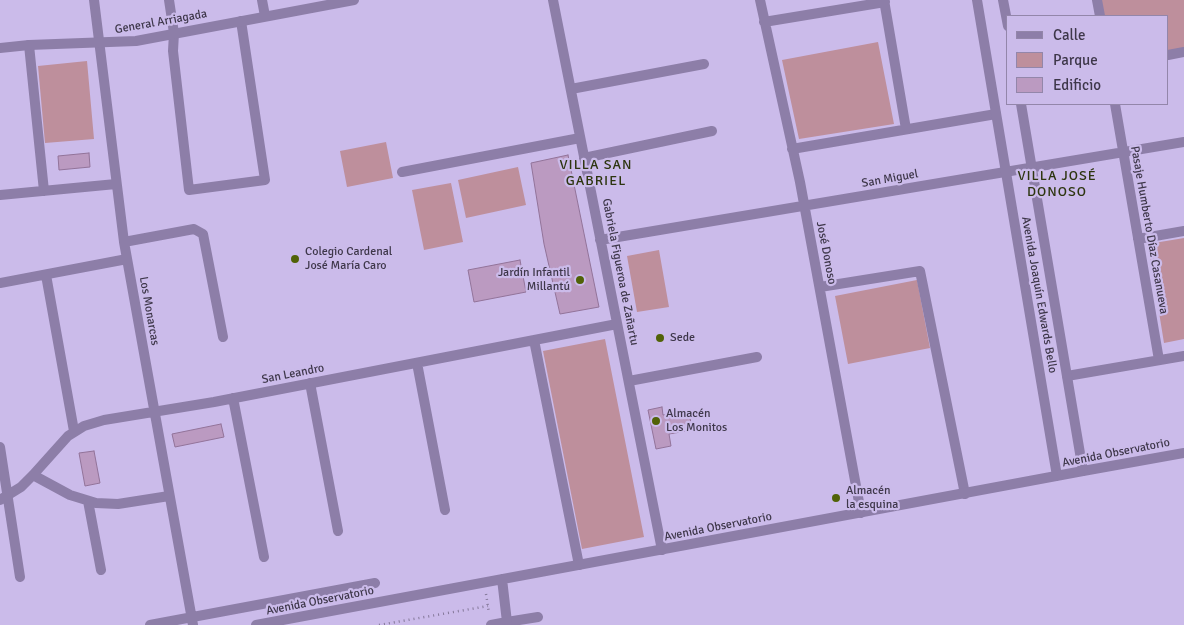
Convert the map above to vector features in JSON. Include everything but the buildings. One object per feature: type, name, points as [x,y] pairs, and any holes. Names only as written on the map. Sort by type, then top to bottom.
[{"type":"street","name":"Los Monarcas","points":[[94,0],[124,242],[192,621]]},
{"type":"street","points":[[169,0],[174,33],[173,51],[189,190],[265,180],[241,21]]},
{"type":"street","points":[[262,0],[265,16]]},
{"type":"street","name":"General Arriagada","points":[[0,48],[29,45],[98,44],[136,41],[354,0]]},
{"type":"street","name":"Gabriela Figueroa de Zañartu","points":[[553,0],[662,550]]},
{"type":"street","name":"José Donoso","points":[[760,0],[820,287],[861,513]]},
{"type":"street","name":"Avenida Joaquín Edwards Bello","points":[[977,0],[1057,476]]},
{"type":"street","points":[[1003,0],[1006,16]]},
{"type":"street","points":[[1097,0],[1100,15]]},
{"type":"street","points":[[764,22],[884,1],[906,130]]},
{"type":"street","points":[[29,45],[44,191]]},
{"type":"street","points":[[1169,54],[1184,52]]},
{"type":"street","points":[[570,89],[704,64]]},
{"type":"street","name":"Avenida Joaquín Edwards Bello","points":[[1021,105],[1083,471]]},
{"type":"street","name":"Pasaje Humberto Díaz Casanueva","points":[[1115,105],[1159,360]]},
{"type":"street","points":[[792,149],[996,114]]},
{"type":"street","points":[[584,158],[712,131]]},
{"type":"street","points":[[402,172],[580,138]]},
{"type":"street","name":"San Miguel","points":[[600,240],[1184,142]]},
{"type":"street","points":[[0,195],[116,184]]},
{"type":"street","points":[[124,242],[188,229],[194,229],[204,234],[223,337]]},
{"type":"street","points":[[1138,239],[1184,231]]},
{"type":"street","points":[[0,284],[127,259]]},
{"type":"street","points":[[820,287],[920,271],[965,494]]},
{"type":"street","points":[[46,275],[74,431]]},
{"type":"street","name":"San Leandro","points":[[4,498],[33,476],[54,448],[74,431],[104,420],[310,384],[617,324]]},
{"type":"street","points":[[534,340],[579,565]]},
{"type":"street","points":[[1067,376],[1184,356]]},
{"type":"street","points":[[628,381],[757,357]]},
{"type":"street","points":[[417,363],[445,510]]},
{"type":"street","points":[[310,384],[338,530]]},
{"type":"street","points":[[233,398],[264,557]]},
{"type":"street","points":[[0,447],[4,498],[20,577]]},
{"type":"street","name":"Avenida Observatorio","points":[[256,625],[1184,453]]},
{"type":"street","points":[[33,476],[70,495],[88,501],[111,504],[169,496]]},
{"type":"street","points":[[88,501],[101,570]]},
{"type":"street","points":[[502,580],[507,624]]},
{"type":"street","points":[[150,625],[192,621],[375,583]]},
{"type":"street","points":[[490,620],[507,624],[538,617]]},
{"type":"path","points":[[485,583],[490,620]]},
{"type":"path","points":[[379,625],[488,606]]},
{"type":"green space","points":[[1100,0],[1184,0],[1184,49],[1169,52],[1169,15],[1103,15]]},
{"type":"green space","points":[[878,42],[894,124],[799,139],[782,60]]},
{"type":"green space","points":[[87,61],[94,139],[45,143],[38,66]]},
{"type":"green space","points":[[386,142],[393,178],[347,187],[340,151]]},
{"type":"green space","points":[[518,167],[526,205],[466,218],[458,180]]},
{"type":"green space","points":[[451,183],[463,242],[424,250],[412,190]]},
{"type":"green space","points":[[1184,238],[1184,339],[1164,343],[1148,244]]},
{"type":"green space","points":[[659,250],[669,307],[637,312],[627,256]]},
{"type":"green space","points":[[917,280],[930,348],[848,364],[835,296]]},
{"type":"green space","points":[[605,339],[644,537],[582,549],[543,351]]},
{"type":"place","name":"Colegio Cardenal José María Caro","points":[[295,259]]},
{"type":"place","name":"Jardín Infantil Millantú","points":[[580,280]]},
{"type":"place","name":"Sede","points":[[660,338]]},
{"type":"place","name":"Almacén Los Monitos","points":[[656,421]]},
{"type":"place","name":"Almacén la esquina","points":[[836,498]]},
{"type":"district","name":"VILLA SAN GABRIEL","points":[[596,174]]},
{"type":"district","name":"VILLA JOSÉ DONOSO","points":[[1057,184]]}]
